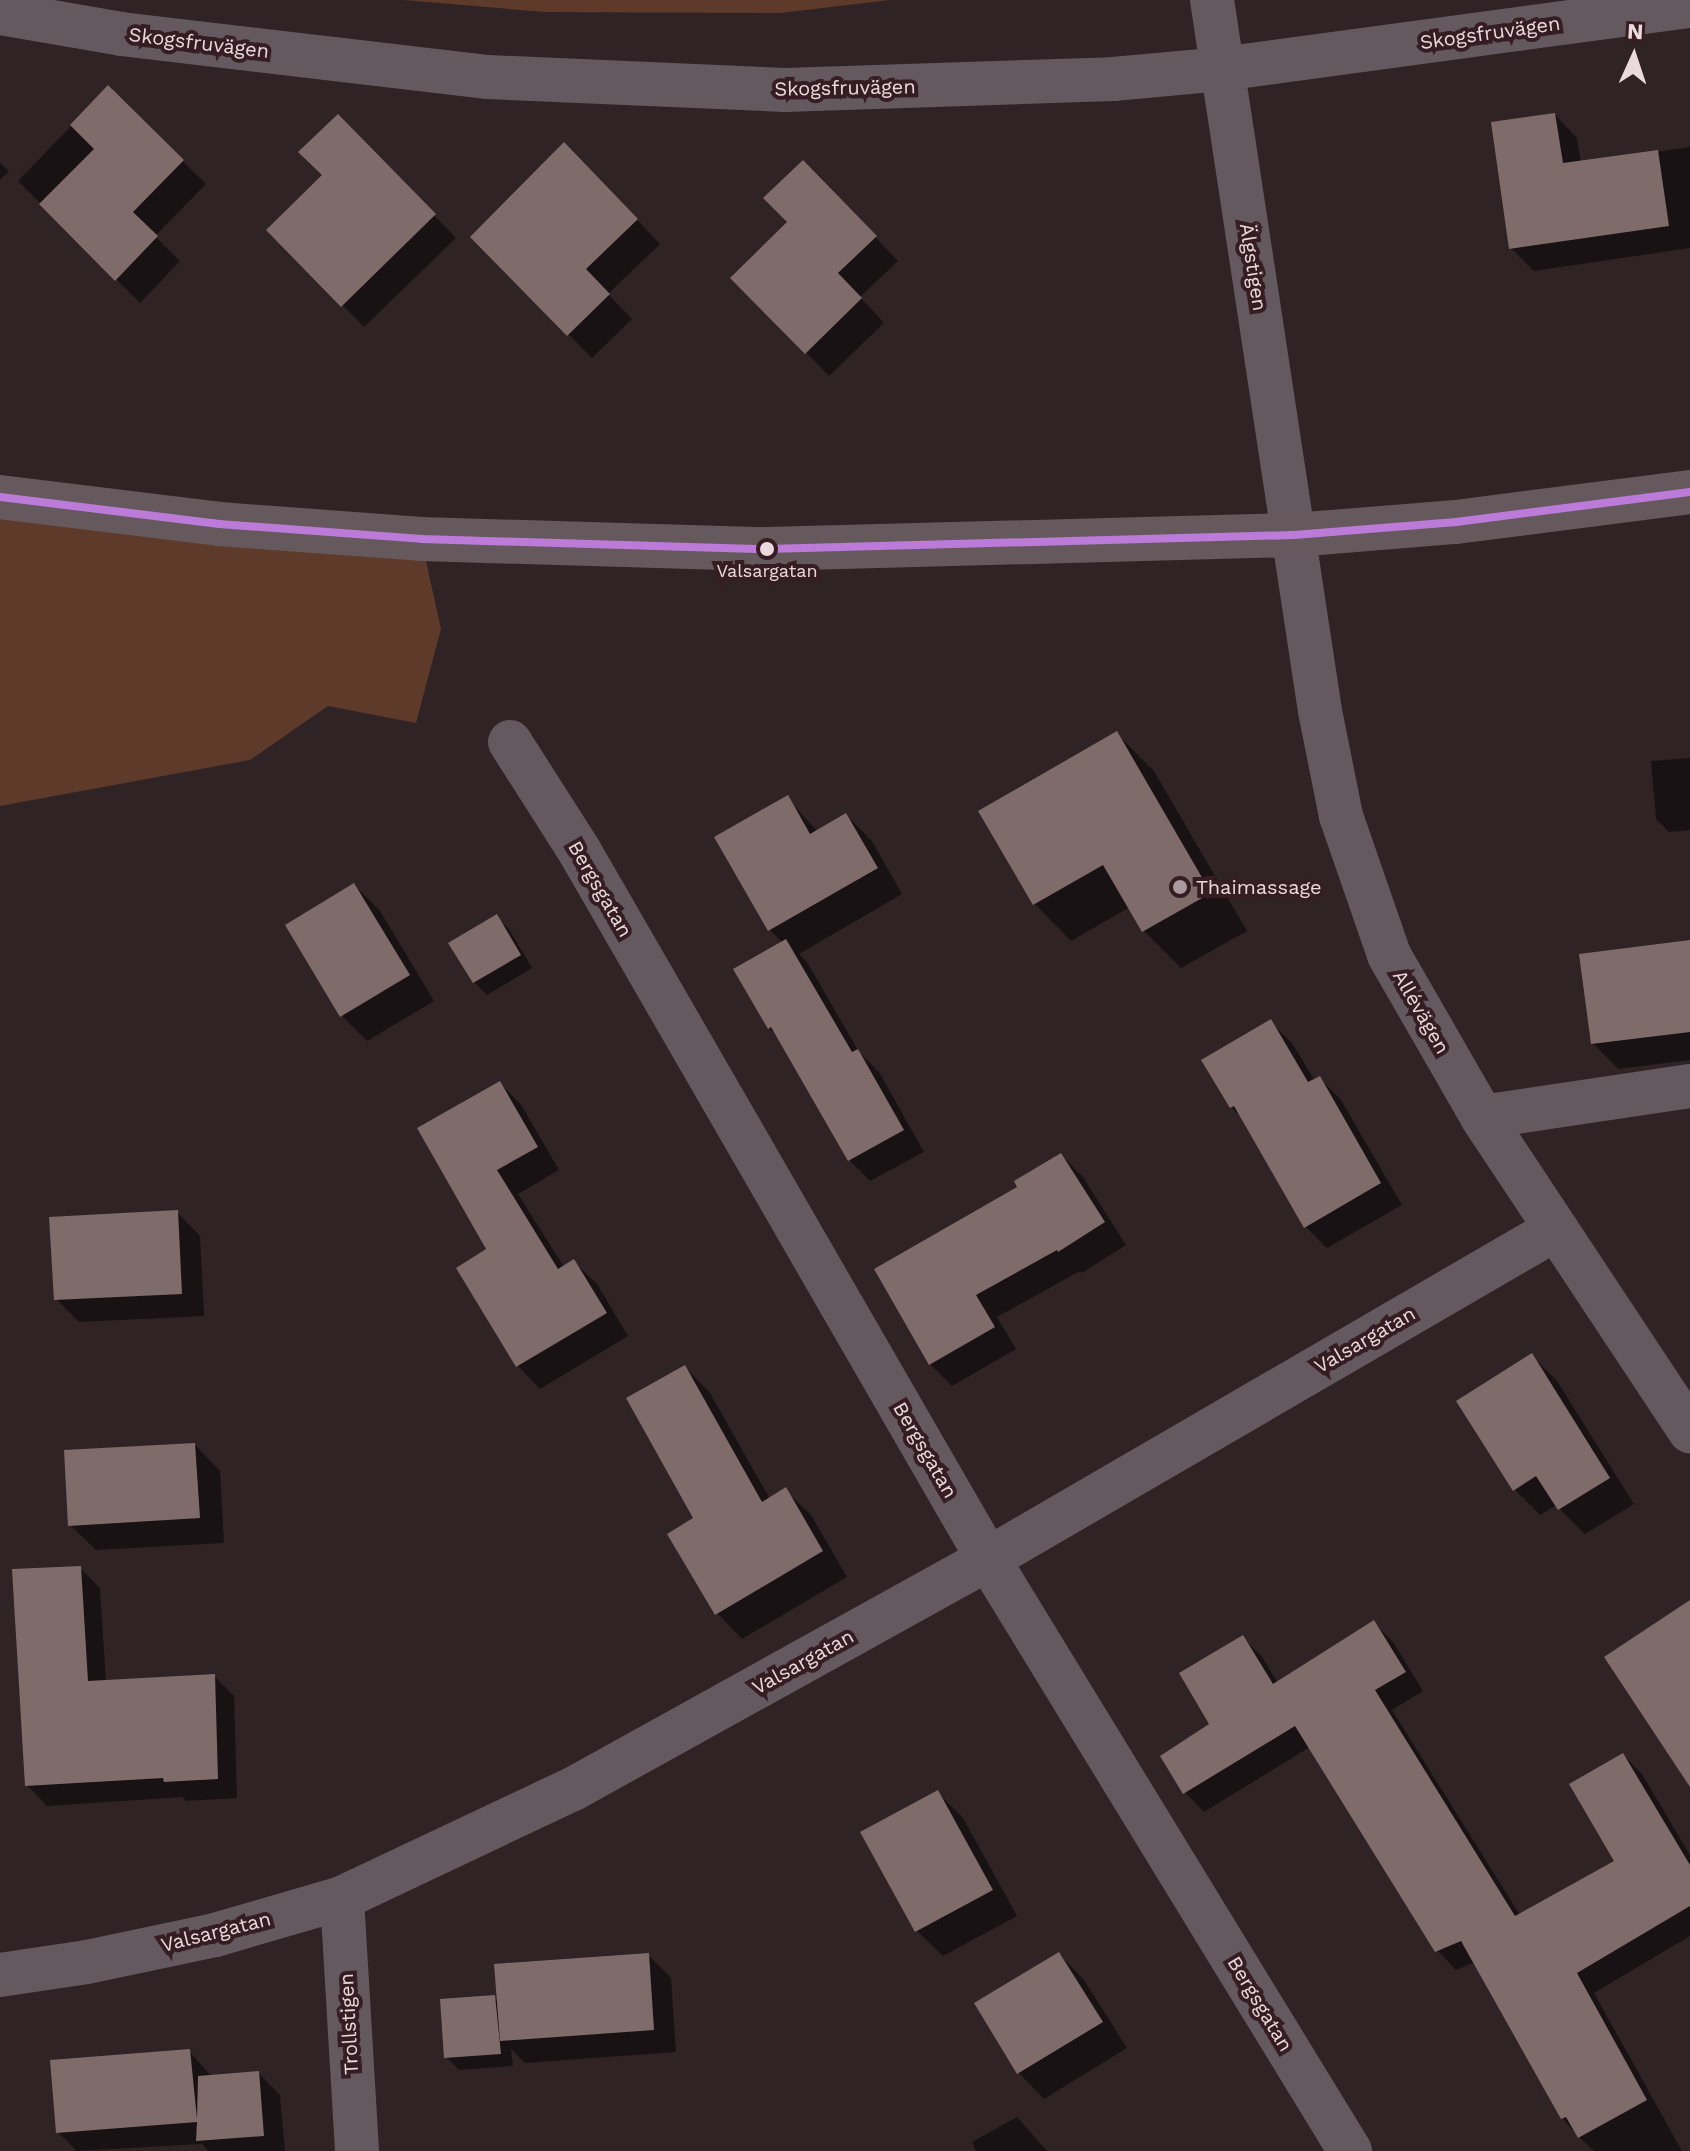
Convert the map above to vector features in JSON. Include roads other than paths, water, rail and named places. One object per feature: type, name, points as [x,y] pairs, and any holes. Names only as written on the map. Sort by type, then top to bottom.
[{"type":"main road","points":[[0,497],[219,524],[421,539],[647,548],[860,547],[1294,535],[1456,522],[1690,492]]},
{"type":"street","name":"Älgstigen","points":[[1212,0],[1294,535]]},
{"type":"street","name":"Skogsfruvägen","points":[[0,13],[121,34],[472,75],[785,90],[970,87],[1222,69],[1690,6]]},
{"type":"street","name":"Allévägen","points":[[1294,535],[1320,711],[1341,816],[1389,955],[1482,1117],[1690,1431]]},
{"type":"street","name":"Bergsgatan","points":[[510,742],[580,852],[988,1559],[1350,2151]]},
{"type":"street","points":[[1482,1117],[1690,1086]]},
{"type":"street","name":"Valsargatan","points":[[0,1975],[87,1962],[215,1935],[342,1898],[573,1789],[988,1559],[1556,1229]]},
{"type":"street","name":"Trollstigen","points":[[342,1898],[357,2151]]},
{"type":"place","name":"Valsargatan","points":[[767,549]]},
{"type":"place","name":"Thaimassage","points":[[1180,887]]}]
